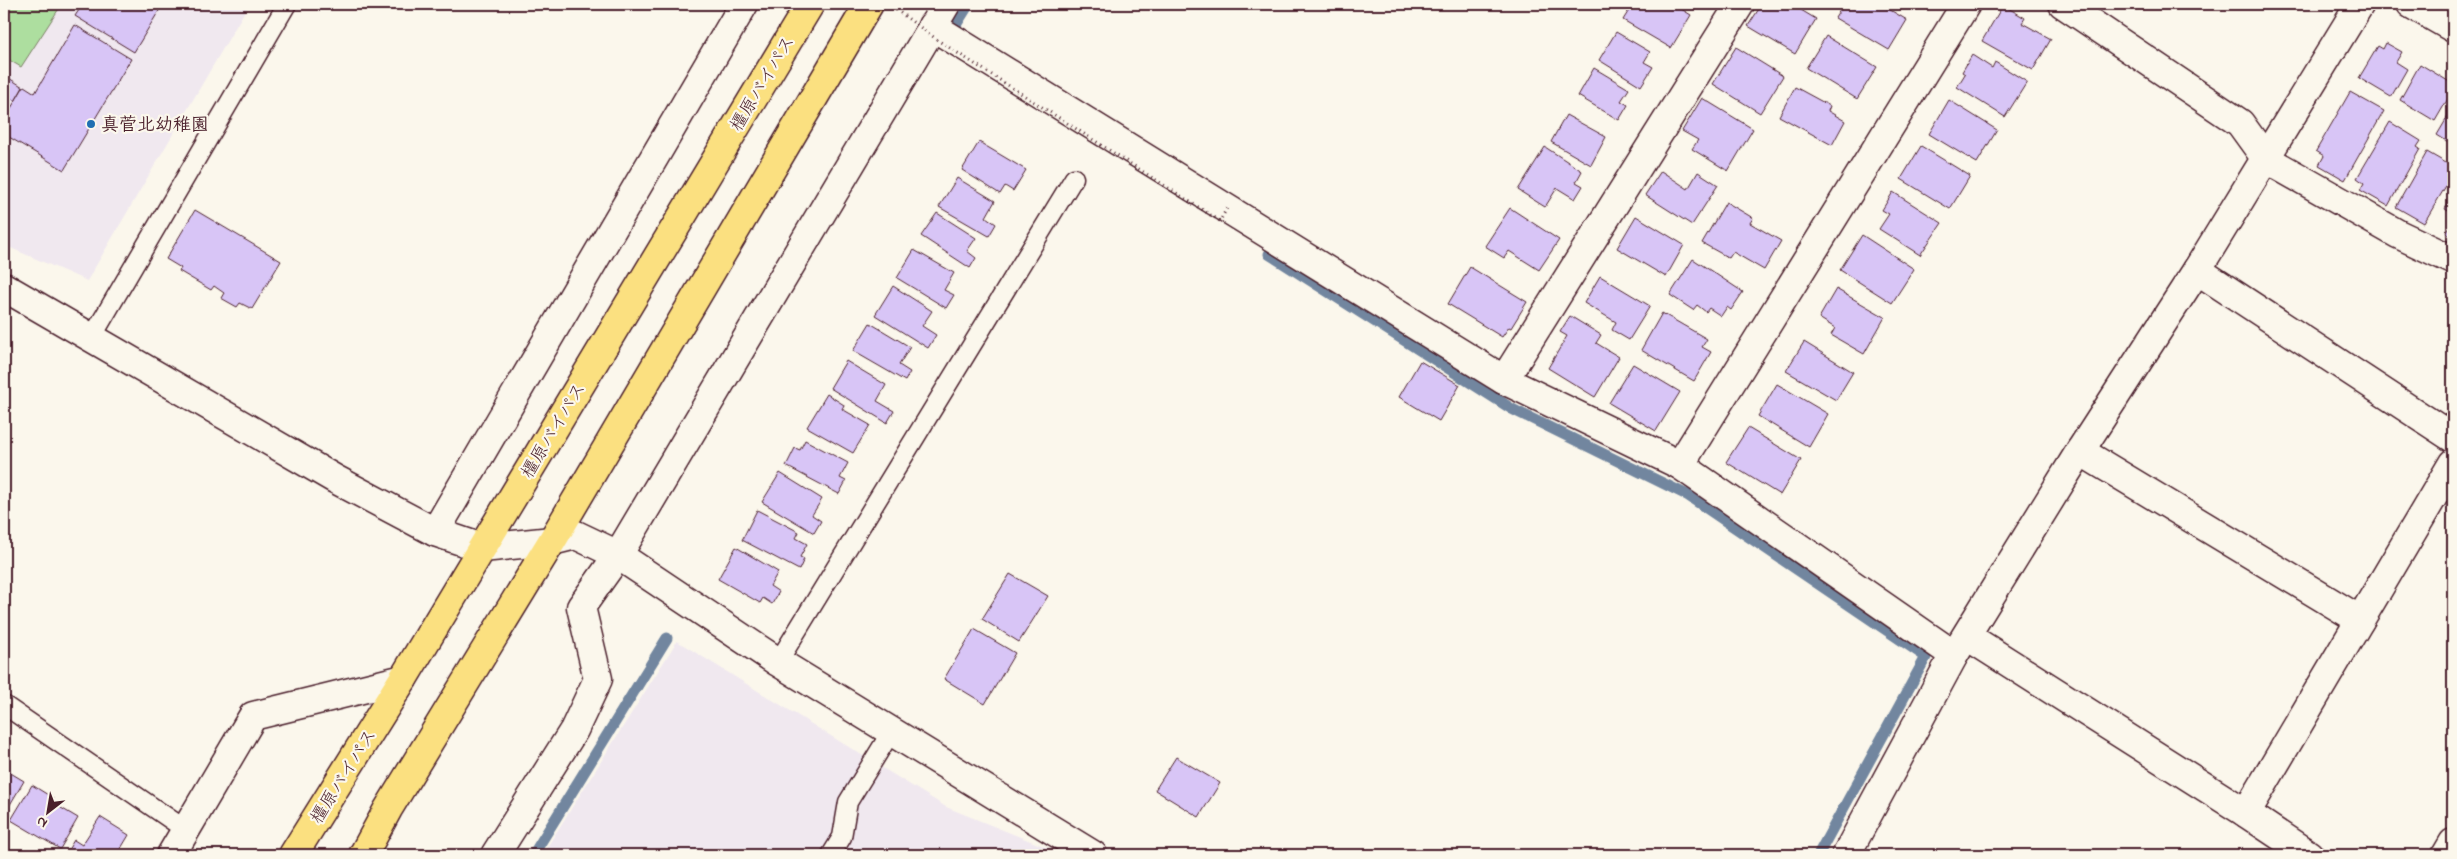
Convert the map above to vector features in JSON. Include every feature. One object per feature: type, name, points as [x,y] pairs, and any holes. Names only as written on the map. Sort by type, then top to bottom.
[{"type":"highway","name":"橿原バイパス","points":[[293,855],[403,679],[810,4]]},
{"type":"highway","points":[[363,855],[388,809],[552,541],[869,4]]},
{"type":"street","points":[[435,532],[744,4]]},
{"type":"street","points":[[1504,380],[1740,4]]},
{"type":"street","points":[[1680,465],[1966,4]]},
{"type":"street","points":[[2063,4],[2240,123],[2266,159],[2398,234],[2453,260]]},
{"type":"street","points":[[1846,855],[1960,646],[2080,451],[2198,270],[2360,4]]},
{"type":"street","points":[[2411,4],[2453,28]]},
{"type":"street","points":[[495,855],[574,730],[598,679],[581,607],[618,555],[939,15],[1227,208],[1504,380],[1680,465],[1960,646],[2246,813],[2292,851]]},
{"type":"street","points":[[2198,270],[2453,438]]},
{"type":"street","points":[[4,288],[335,479],[435,532],[482,548],[552,541],[576,535],[618,555],[778,662],[1093,855]]},
{"type":"street","points":[[2080,451],[2360,620]]},
{"type":"street","points":[[2246,813],[2453,463]]},
{"type":"street","points":[[171,855],[253,716],[403,679]]},
{"type":"street","points":[[2446,855],[2453,843]]},
{"type":"lane","points":[[91,339],[287,4]]},
{"type":"lane","points":[[778,662],[1074,178]]},
{"type":"lane","points":[[4,705],[186,830]]},
{"type":"lane","points":[[831,855],[842,837],[848,802],[891,732]]},
{"type":"path","points":[[888,4],[939,41],[1220,221],[1227,208]]},
{"type":"shaded area","name":"真菅北幼稚園","points":[[4,4],[249,4],[87,281],[4,245]]},
{"type":"shaded area","points":[[677,641],[946,807],[1065,855],[542,855]]},
{"type":"green space","points":[[4,4],[62,4],[21,67],[4,57]]},
{"type":"building","points":[[83,4],[163,4],[134,52],[75,16]]},
{"type":"building","points":[[1633,4],[1673,4],[1691,15],[1671,48],[1623,20]]},
{"type":"building","points":[[1762,4],[1791,4],[1816,19],[1795,54],[1748,26]]},
{"type":"building","points":[[1844,4],[1880,4],[1907,20],[1889,50],[1835,18]]},
{"type":"building","points":[[2003,5],[2025,18],[2022,23],[2051,39],[2033,70],[1982,41]]},
{"type":"building","points":[[75,25],[131,59],[64,170],[4,134],[4,120],[24,86],[35,93]]},
{"type":"building","points":[[1616,32],[1650,52],[1644,62],[1653,67],[1641,86],[1599,60]]},
{"type":"building","points":[[1826,36],[1877,67],[1857,99],[1806,68]]},
{"type":"building","points":[[2386,43],[2402,52],[2396,62],[2407,69],[2391,97],[2359,78],[2378,46],[2383,49]]},
{"type":"building","points":[[1736,47],[1783,76],[1760,113],[1713,84]]},
{"type":"building","points":[[1972,55],[1992,68],[1995,62],[2027,82],[2005,117],[1957,87],[1965,74],[1962,72]]},
{"type":"building","points":[[2420,64],[2453,84],[2453,90],[2435,121],[2400,100]]},
{"type":"building","points":[[1594,68],[1629,89],[1621,101],[1628,105],[1619,120],[1578,96]]},
{"type":"building","points":[[4,75],[23,87],[15,101],[4,94]]},
{"type":"building","points":[[1795,87],[1830,106],[1828,111],[1845,121],[1832,145],[1779,116]]},
{"type":"building","points":[[2350,92],[2384,111],[2345,180],[2319,165],[2324,156],[2316,151]]},
{"type":"building","points":[[1702,98],[1753,129],[1728,171],[1692,149],[1698,140],[1682,131]]},
{"type":"building","points":[[1949,100],[1997,130],[1977,163],[1929,134]]},
{"type":"building","points":[[2453,108],[2453,145],[2437,135]]},
{"type":"building","points":[[1566,115],[1606,137],[1591,165],[1551,142]]},
{"type":"building","points":[[2390,122],[2421,141],[2417,147],[2420,149],[2388,206],[2360,190],[2364,183],[2357,178]]},
{"type":"building","points":[[979,142],[1026,170],[1013,191],[1005,186],[1000,194],[962,170]]},
{"type":"building","points":[[1921,146],[1970,176],[1950,209],[1901,179]]},
{"type":"building","points":[[1545,147],[1582,171],[1576,182],[1583,186],[1575,199],[1557,188],[1545,207],[1518,190]]},
{"type":"building","points":[[2427,152],[2453,167],[2453,174],[2424,223],[2396,207]]},
{"type":"building","points":[[1661,171],[1688,189],[1698,172],[1718,185],[1692,225],[1645,195]]},
{"type":"building","points":[[957,178],[995,201],[986,217],[996,224],[989,236],[939,207]]},
{"type":"building","points":[[1893,192],[1942,223],[1920,255],[1879,229],[1889,214],[1882,210]]},
{"type":"building","points":[[2453,194],[2453,214],[2445,209]]},
{"type":"building","points":[[1726,202],[1753,218],[1750,223],[1781,241],[1764,270],[1733,252],[1729,258],[1702,243]]},
{"type":"building","points":[[1510,208],[1559,240],[1539,270],[1509,251],[1504,258],[1485,246]]},
{"type":"building","points":[[195,210],[281,261],[252,309],[240,303],[237,307],[221,298],[224,293],[214,286],[211,290],[179,271],[181,268],[166,259]]},
{"type":"building","points":[[937,213],[976,238],[967,251],[976,258],[970,268],[921,236]]},
{"type":"building","points":[[1636,216],[1684,245],[1666,277],[1617,248]]},
{"type":"building","points":[[2453,220],[2453,238],[2446,233]]},
{"type":"building","points":[[1862,235],[1914,269],[1892,303],[1840,270]]},
{"type":"building","points":[[914,250],[954,273],[944,290],[954,295],[946,308],[897,278]]},
{"type":"building","points":[[1693,259],[1743,292],[1731,310],[1727,307],[1721,316],[1709,308],[1706,312],[1697,305],[1693,310],[1670,295]]},
{"type":"building","points":[[1470,267],[1527,302],[1511,328],[1509,327],[1502,337],[1448,304]]},
{"type":"building","points":[[1600,276],[1650,306],[1629,340],[1612,330],[1616,322],[1584,303]]},
{"type":"building","points":[[893,286],[932,311],[922,326],[936,335],[928,348],[875,315]]},
{"type":"building","points":[[1836,289],[1885,317],[1864,354],[1831,335],[1835,328],[1819,318]]},
{"type":"building","points":[[1662,313],[1707,339],[1702,347],[1711,352],[1694,381],[1641,350]]},
{"type":"building","points":[[1570,316],[1601,335],[1596,343],[1619,357],[1595,397],[1548,368],[1567,336],[1560,332]]},
{"type":"building","points":[[870,323],[910,347],[899,365],[910,372],[905,381],[853,351]]},
{"type":"building","points":[[1804,342],[1853,372],[1836,400],[1786,371]]},
{"type":"building","points":[[846,361],[886,385],[877,401],[894,411],[887,423],[830,388]]},
{"type":"building","points":[[1420,361],[1460,385],[1439,421],[1399,397]]},
{"type":"building","points":[[1633,364],[1680,392],[1656,431],[1609,403]]},
{"type":"building","points":[[1777,384],[1828,414],[1809,447],[1758,416]]},
{"type":"building","points":[[827,394],[844,405],[842,409],[870,425],[853,453],[807,427]]},
{"type":"building","points":[[1748,428],[1801,460],[1780,495],[1726,462]]},
{"type":"building","points":[[805,440],[848,463],[840,478],[846,481],[839,494],[786,466],[795,448],[800,450]]},
{"type":"building","points":[[780,473],[822,499],[812,515],[821,521],[814,533],[762,502]]},
{"type":"building","points":[[757,510],[799,532],[796,538],[807,544],[800,557],[804,559],[799,570],[742,540]]},
{"type":"building","points":[[736,547],[778,572],[770,586],[779,592],[772,604],[763,598],[760,603],[718,579]]},
{"type":"building","points":[[1010,574],[1048,596],[1019,642],[982,619]]},
{"type":"building","points":[[974,629],[1015,653],[985,704],[944,679]]},
{"type":"building","points":[[1176,757],[1220,783],[1199,817],[1155,790]]},
{"type":"building","points":[[4,769],[24,781],[5,813],[4,811]]},
{"type":"building","points":[[32,785],[53,798],[51,802],[78,818],[60,849],[11,820]]},
{"type":"building","points":[[100,817],[129,835],[117,855],[65,855],[74,840],[82,845]]},
{"type":"waterway","points":[[954,28],[969,4]]},
{"type":"waterway","points":[[1269,254],[1512,409],[1687,495],[1926,657],[1818,855]]},
{"type":"waterway","points":[[533,855],[667,638]]},
{"type":"place","name":"真菅北幼稚園","points":[[91,124]]}]
